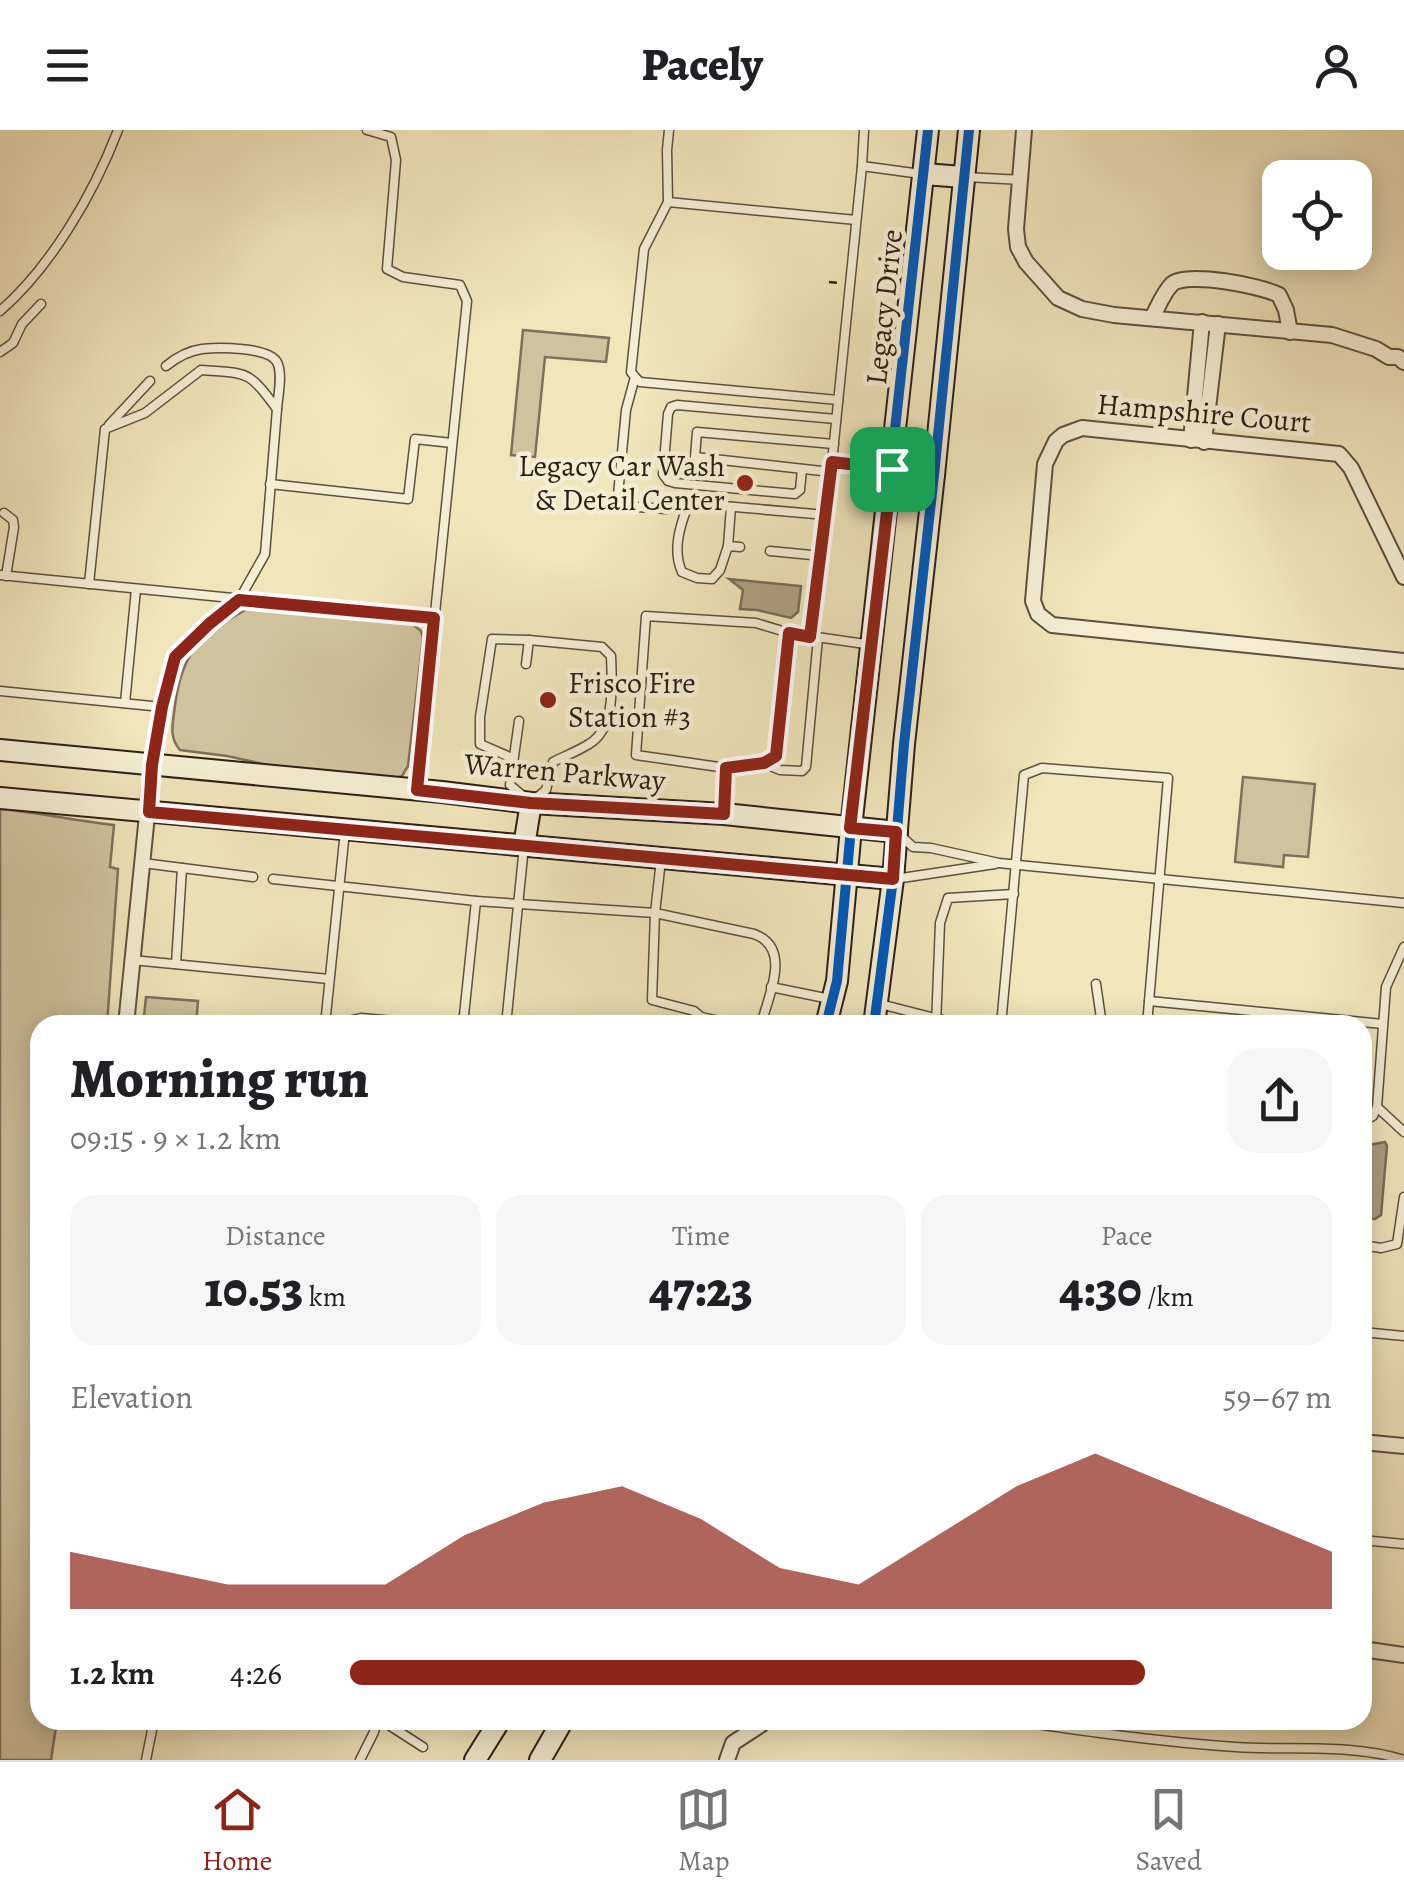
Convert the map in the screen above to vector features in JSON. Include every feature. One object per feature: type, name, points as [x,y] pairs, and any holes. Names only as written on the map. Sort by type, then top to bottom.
[{"type":"main road","name":"Legacy Drive","points":[[828,1015],[837,981],[850,828],[928,130]]},
{"type":"main road","points":[[876,1014],[968,130]]},
{"type":"main road","points":[[924,174],[963,177]]},
{"type":"main road","points":[[892,469],[934,475]]},
{"type":"main road","name":"Warren Parkway","points":[[0,750],[531,803],[724,814],[896,832]]},
{"type":"main road","name":"Warren Parkway","points":[[0,798],[893,879]]},
{"type":"main road","points":[[524,846],[531,803]]},
{"type":"main road","points":[[475,1760],[494,1730]]},
{"type":"main road","points":[[540,1760],[557,1730]]},
{"type":"street","points":[[1024,130],[1016,210],[1018,247],[1058,298],[1082,310],[1346,338],[1404,362]]},
{"type":"street","points":[[1152,318],[1176,280],[1187,278],[1264,288],[1280,295],[1290,332]]},
{"type":"street","points":[[1198,441],[1202,322]]},
{"type":"street","points":[[1198,441],[1218,324]]},
{"type":"street","name":"Hampshire Court","points":[[1404,577],[1351,468],[1339,454],[1082,428],[1056,442],[1045,464],[1033,602],[1043,620],[1052,625],[1404,661]]},
{"type":"street","points":[[127,1015],[152,765]]},
{"type":"street","points":[[1372,1443],[1404,1446]]},
{"type":"street","points":[[1372,1650],[1404,1654]]},
{"type":"street","points":[[728,1760],[734,1743],[753,1730]]},
{"type":"lane","points":[[0,311],[46,264],[104,168],[118,130]]},
{"type":"lane","points":[[367,130],[390,138],[396,160],[387,269],[403,278],[460,285],[468,300],[417,790]]},
{"type":"lane","points":[[669,130],[668,202],[644,249],[631,372],[640,382],[838,400]]},
{"type":"lane","points":[[764,763],[780,770],[802,771],[806,767],[814,638],[864,130]]},
{"type":"lane","points":[[862,166],[924,174]]},
{"type":"lane","points":[[963,177],[1021,180]]},
{"type":"lane","points":[[668,202],[856,220]]},
{"type":"lane","points":[[0,352],[13,342],[22,324],[41,304]]},
{"type":"lane","points":[[152,765],[175,657],[239,600],[265,554],[280,368],[275,358],[264,352],[200,349],[178,356],[166,366]]},
{"type":"lane","points":[[105,429],[145,413],[201,370],[244,374],[255,380],[276,409]]},
{"type":"lane","points":[[635,377],[626,410],[618,496],[637,506],[666,509],[689,504],[826,516]]},
{"type":"lane","points":[[89,584],[105,429],[150,381]]},
{"type":"lane","points":[[713,408],[714,388]]},
{"type":"lane","points":[[802,469],[800,490],[795,494],[675,483],[663,474],[668,414],[677,404],[836,419]]},
{"type":"lane","points":[[834,444],[697,432],[694,457],[802,469],[892,469]]},
{"type":"lane","points":[[270,484],[408,498],[415,439],[452,443]]},
{"type":"lane","points":[[689,504],[680,525],[677,562],[682,572],[697,578],[712,579],[720,570],[728,546],[731,507]]},
{"type":"lane","points":[[4,514],[13,520],[14,527],[3,576],[434,618]]},
{"type":"lane","points":[[728,546],[740,547]]},
{"type":"lane","points":[[770,551],[822,556]]},
{"type":"lane","points":[[125,703],[136,589]]},
{"type":"lane","points":[[789,633],[776,756],[764,763],[726,768],[636,756],[646,616],[756,623],[814,638],[872,645]]},
{"type":"lane","points":[[512,758],[480,744],[480,717],[492,639],[602,647],[611,656],[609,708],[602,730],[592,743],[553,762],[546,790],[531,803],[510,784],[519,721]]},
{"type":"lane","points":[[526,664],[528,640]]},
{"type":"lane","points":[[0,691],[162,707]]},
{"type":"lane","points":[[724,814],[726,768]]},
{"type":"lane","points":[[1002,1015],[1024,775],[1042,768],[1168,778],[1148,1015]]},
{"type":"lane","points":[[325,1015],[345,830]]},
{"type":"lane","name":"Warren Parkway","points":[[896,832],[914,847],[999,863],[1404,903]]},
{"type":"lane","points":[[507,1015],[524,846]]},
{"type":"lane","points":[[661,860],[652,1000],[698,1015]]},
{"type":"lane","name":"Warren Parkway","points":[[893,879],[999,863]]},
{"type":"lane","points":[[143,864],[254,876]]},
{"type":"lane","points":[[176,964],[182,868]]},
{"type":"lane","points":[[272,879],[518,905],[655,913],[754,934],[766,939],[776,958],[763,1015]]},
{"type":"lane","points":[[936,1015],[940,923],[948,898],[1014,894]]},
{"type":"lane","points":[[464,1015],[476,901]]},
{"type":"lane","points":[[1372,1116],[1377,1107],[1386,987],[1404,947]]},
{"type":"lane","points":[[132,960],[330,979]]},
{"type":"lane","points":[[1096,984],[1101,1015]]},
{"type":"lane","points":[[770,986],[832,999]]},
{"type":"lane","points":[[1149,1001],[1291,1015]]},
{"type":"lane","points":[[1372,1023],[1382,1024]]},
{"type":"lane","points":[[1377,1107],[1404,1132]]},
{"type":"lane","points":[[1372,1247],[1397,1244],[1404,1197]]},
{"type":"lane","points":[[1372,1333],[1404,1336]]},
{"type":"lane","points":[[1372,1541],[1404,1544]]},
{"type":"lane","points":[[146,1760],[152,1730]]},
{"type":"lane","points":[[360,1760],[374,1730]]},
{"type":"lane","points":[[395,1730],[423,1747]]},
{"type":"lane","points":[[1084,1730],[1241,1748],[1371,1752],[1404,1760]]},
{"type":"path","points":[[829,282],[842,283]]},
{"type":"shaded area","points":[[523,330],[609,338],[606,362],[545,357],[535,457],[511,455]]},
{"type":"shaded area","points":[[729,579],[801,586],[798,612],[791,618],[740,609],[743,590]]},
{"type":"shaded area","points":[[247,609],[412,624],[421,631],[408,766],[402,776],[286,769],[180,750],[173,737],[173,723],[187,662],[203,639]]},
{"type":"shaded area","points":[[1243,777],[1315,784],[1308,857],[1284,855],[1283,867],[1235,862]]},
{"type":"shaded area","points":[[0,809],[114,825],[110,867],[118,869],[108,1015],[30,1015],[30,1730],[56,1730],[51,1760],[0,1760]]},
{"type":"shaded area","points":[[146,997],[198,1001],[197,1015],[144,1015]]},
{"type":"shaded area","points":[[1385,1142],[1387,1146],[1381,1215],[1375,1219],[1372,1219],[1372,1144]]},
{"type":"cycle path","points":[[828,1015],[837,981],[928,130]]},
{"type":"cycle path","points":[[875,1015],[893,879],[969,130]]},
{"type":"place","name":"Legacy Car Wash & Detail Center","points":[[745,483]]},
{"type":"place","name":"Frisco Fire Station #3","points":[[548,700]]},
{"type":"route","points":[[832,462],[892,469],[850,828],[896,832],[893,879],[149,812],[152,765],[175,657],[239,600],[434,618],[417,790],[531,803],[724,814],[726,768],[764,763],[776,756],[789,633],[810,637],[832,462]]}]
